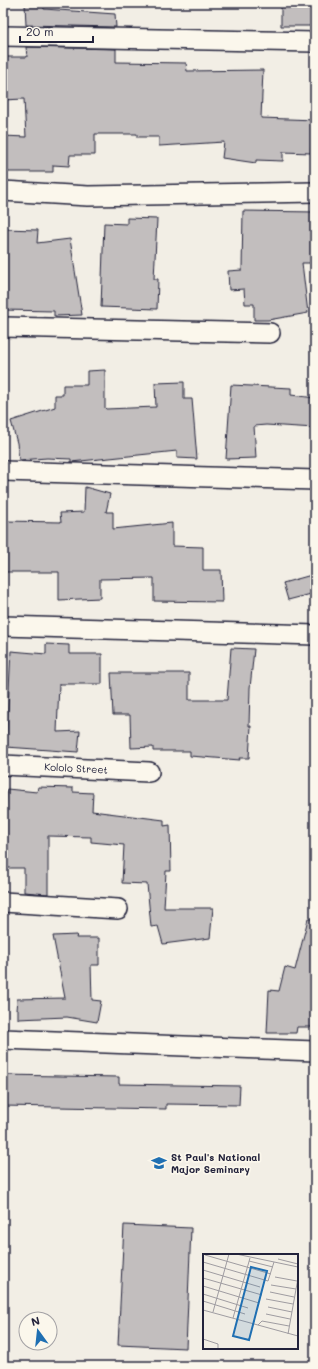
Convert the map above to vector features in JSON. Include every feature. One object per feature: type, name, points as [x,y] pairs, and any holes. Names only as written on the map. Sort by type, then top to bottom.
[{"type":"street","points":[[3,36],[315,42]]},
{"type":"street","points":[[3,191],[88,196],[315,192]]},
{"type":"street","points":[[3,327],[270,333]]},
{"type":"street","points":[[3,471],[315,480]]},
{"type":"street","points":[[3,626],[315,635]]},
{"type":"street","name":"Kololo Street","points":[[3,765],[149,772]]},
{"type":"street","points":[[3,902],[118,909]]},
{"type":"street","points":[[3,1039],[315,1051]]},
{"type":"building","points":[[43,3],[44,9],[115,14],[116,27],[26,25],[25,4]]},
{"type":"building","points":[[281,3],[315,3],[315,26],[281,26]]},
{"type":"building","points":[[26,47],[116,49],[116,62],[186,63],[187,71],[263,70],[261,118],[315,120],[315,139],[312,139],[311,153],[283,152],[283,161],[256,160],[256,163],[222,158],[224,142],[159,146],[159,137],[137,137],[137,134],[95,134],[95,155],[70,155],[69,166],[53,165],[53,172],[3,172],[3,136],[26,137],[24,99],[3,100],[3,57],[27,57]]},
{"type":"building","points":[[243,211],[315,212],[315,263],[302,263],[308,313],[268,320],[254,320],[254,304],[245,304],[244,289],[229,290],[228,271],[242,270]]},
{"type":"building","points":[[127,218],[157,219],[154,279],[158,279],[157,309],[101,307],[104,223],[127,224]]},
{"type":"building","points":[[3,229],[38,230],[37,243],[70,239],[82,315],[54,316],[54,311],[3,310]]},
{"type":"building","points":[[105,370],[106,409],[156,407],[155,383],[184,382],[184,399],[192,399],[197,459],[177,458],[177,451],[71,462],[71,459],[47,458],[19,460],[17,443],[11,421],[55,407],[55,395],[63,395],[63,385],[87,385],[87,371]]},
{"type":"building","points":[[231,385],[291,388],[291,395],[315,398],[315,428],[266,425],[254,426],[256,458],[226,459]]},
{"type":"building","points":[[85,487],[110,494],[106,512],[113,512],[113,529],[172,523],[172,546],[203,547],[203,570],[221,570],[222,602],[154,601],[154,578],[100,579],[100,598],[59,600],[59,572],[3,572],[3,521],[61,522],[60,513],[84,512]]},
{"type":"building","points":[[315,574],[315,593],[288,600],[283,583]]},
{"type":"building","points":[[46,644],[69,645],[69,654],[102,654],[102,684],[59,684],[57,732],[80,731],[78,752],[6,747],[11,651],[46,654]]},
{"type":"building","points":[[231,648],[254,649],[250,688],[249,726],[251,726],[249,758],[239,758],[240,760],[190,756],[190,751],[153,751],[153,747],[131,748],[130,715],[113,715],[111,673],[189,673],[189,700],[227,700]]},
{"type":"building","points":[[38,787],[73,788],[73,792],[93,793],[92,811],[164,820],[164,826],[170,825],[171,871],[166,871],[164,908],[213,908],[210,938],[163,944],[158,926],[151,927],[147,884],[122,883],[124,845],[91,842],[91,837],[48,836],[48,894],[24,892],[24,868],[5,868],[4,822],[7,789],[37,792]]},
{"type":"building","points":[[308,919],[315,919],[315,1027],[297,1027],[296,1033],[267,1033],[269,990],[279,991],[285,967],[295,970]]},
{"type":"building","points":[[77,935],[76,938],[99,938],[99,965],[91,965],[92,1000],[101,1001],[97,1022],[67,1017],[18,1019],[18,1010],[16,1010],[17,999],[65,998],[53,936]]},
{"type":"building","points":[[3,1075],[119,1077],[119,1084],[240,1086],[239,1105],[166,1104],[166,1109],[3,1106]]},
{"type":"building","points":[[124,1225],[191,1228],[186,1348],[118,1345]]},
{"type":"place","name":"St Paul's National Major Seminary","points":[[159,1163]]}]
